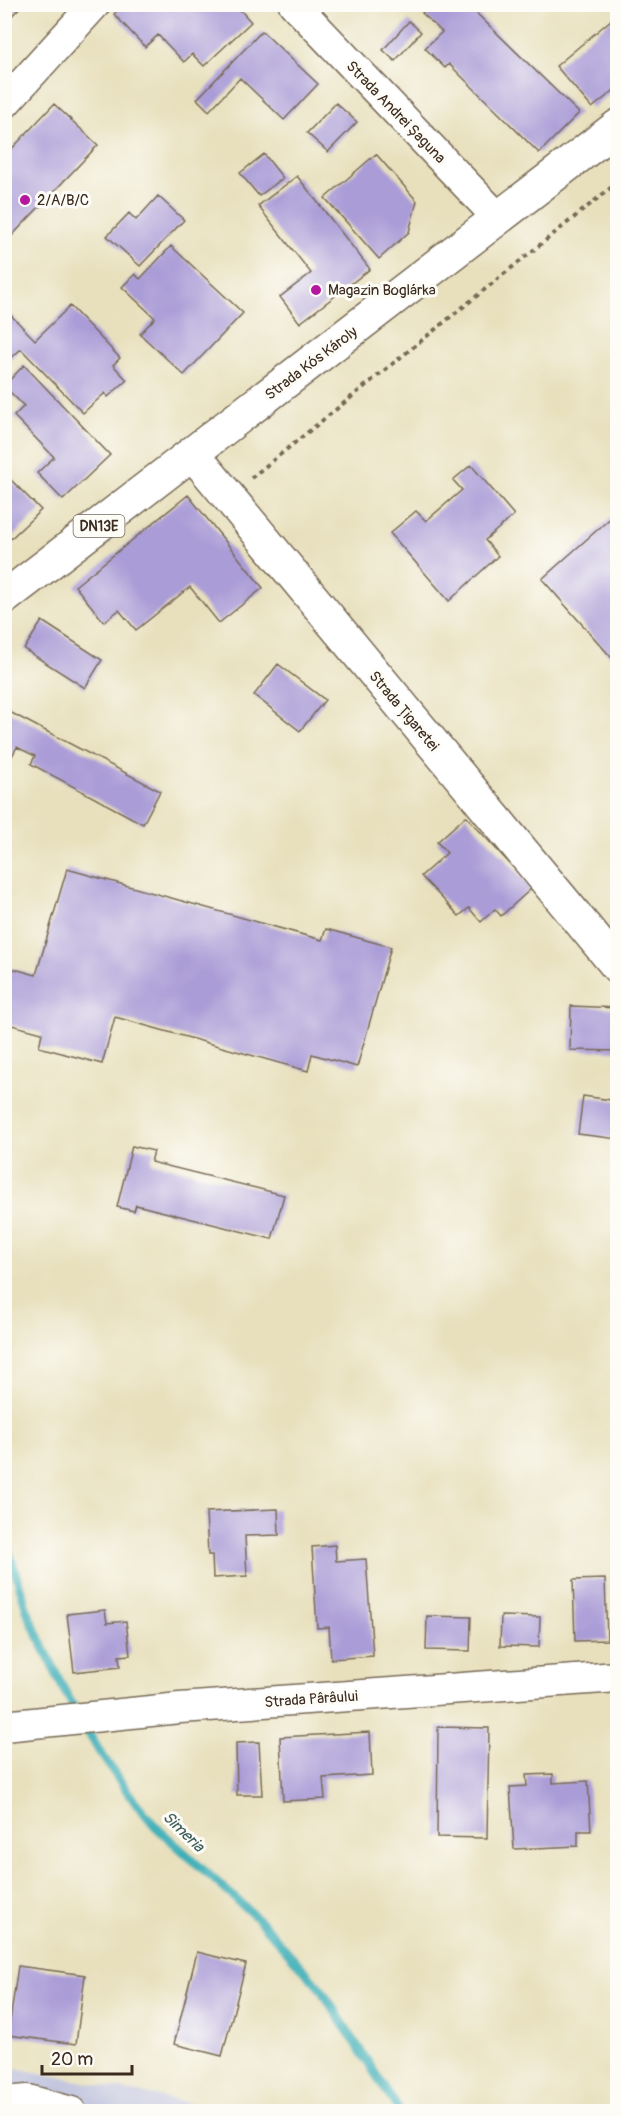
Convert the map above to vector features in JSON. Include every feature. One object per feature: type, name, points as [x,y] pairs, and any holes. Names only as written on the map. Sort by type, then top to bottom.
[{"type":"main road","name":"Strada Kós Károly","points":[[4,598],[618,126]]},
{"type":"main road","name":"Strada Țigaretei","points":[[193,453],[227,497],[618,967]]},
{"type":"street","points":[[4,104],[95,4]]},
{"type":"street","name":"Strada Andrei Șaguna","points":[[294,4],[499,219]]},
{"type":"street","name":"Strada Pârâului","points":[[10,1726],[180,1708],[618,1677]]},
{"type":"street","points":[[4,2102],[28,2100],[71,2112]]},
{"type":"path","points":[[227,497],[618,182]]},
{"type":"shaded area","points":[[4,2066],[230,2111],[5,2111]]},
{"type":"building","points":[[4,4],[23,4],[4,24]]},
{"type":"building","points":[[124,4],[235,4],[251,22],[204,66],[192,54],[184,62],[158,35],[145,47],[114,14]]},
{"type":"building","points":[[431,4],[467,4],[579,113],[539,153],[449,64],[445,68],[425,48],[442,32],[422,13]]},
{"type":"building","points":[[618,14],[618,87],[592,108],[556,66]]},
{"type":"building","points":[[409,21],[421,32],[395,61],[383,50]]},
{"type":"building","points":[[262,31],[318,84],[284,120],[240,78],[209,111],[197,99]]},
{"type":"building","points":[[336,103],[357,122],[328,152],[307,133]]},
{"type":"building","name":"2/A/B/C","points":[[54,104],[98,145],[4,244],[4,157]]},
{"type":"building","points":[[264,154],[283,178],[259,196],[240,173]]},
{"type":"building","points":[[376,154],[417,201],[409,232],[379,259],[325,198]]},
{"type":"building","points":[[297,176],[370,269],[300,323],[280,297],[311,273],[258,206]]},
{"type":"building","points":[[158,196],[184,220],[140,266],[107,236],[129,213],[136,220]]},
{"type":"building","points":[[171,246],[243,313],[184,375],[140,334],[155,318],[122,287],[135,274],[140,279]]},
{"type":"building","points":[[70,306],[120,358],[113,365],[127,380],[108,397],[105,393],[83,413],[21,349],[8,361],[4,357],[4,308],[35,340]]},
{"type":"building","points":[[24,365],[110,455],[63,500],[37,473],[54,457],[14,416],[24,406],[4,386]]},
{"type":"building","points":[[471,465],[514,515],[485,540],[498,556],[449,601],[390,533],[416,511],[426,521],[462,490],[453,480]]},
{"type":"building","points":[[8,477],[41,510],[4,545],[4,480]]},
{"type":"building","points":[[188,495],[263,588],[219,623],[190,587],[136,630],[119,610],[104,622],[75,586]]},
{"type":"building","points":[[614,515],[618,519],[618,665],[542,579]]},
{"type":"building","points":[[42,621],[102,660],[85,688],[24,649]]},
{"type":"building","points":[[278,664],[325,700],[300,731],[254,695]]},
{"type":"building","points":[[4,709],[160,791],[143,824],[31,764],[35,756],[17,747],[4,771]]},
{"type":"building","points":[[466,816],[532,888],[501,916],[495,909],[481,922],[469,908],[459,916],[421,876],[447,853],[437,842]]},
{"type":"building","points":[[67,869],[322,940],[326,929],[391,947],[357,1067],[312,1054],[308,1071],[115,1017],[102,1064],[39,1047],[42,1033],[4,1023],[4,966],[36,975]]},
{"type":"building","points":[[571,1006],[618,1008],[618,1051],[570,1050]]},
{"type":"building","points":[[583,1096],[618,1101],[618,1139],[578,1134]]},
{"type":"building","points":[[132,1146],[154,1151],[151,1162],[284,1195],[272,1239],[136,1205],[134,1211],[117,1207]]},
{"type":"building","points":[[278,1509],[279,1535],[245,1536],[247,1576],[213,1578],[212,1555],[208,1555],[206,1512]]},
{"type":"building","points":[[335,1545],[336,1561],[366,1559],[373,1656],[331,1659],[329,1627],[317,1628],[312,1547]]},
{"type":"building","points":[[605,1579],[607,1640],[575,1641],[573,1580]]},
{"type":"building","points":[[105,1610],[107,1623],[126,1621],[130,1655],[119,1656],[120,1667],[74,1672],[67,1614]]},
{"type":"building","points":[[427,1616],[471,1617],[470,1651],[426,1650]]},
{"type":"building","points":[[501,1616],[540,1617],[539,1647],[500,1646]]},
{"type":"building","points":[[438,1727],[489,1728],[487,1838],[437,1837]]},
{"type":"building","points":[[370,1732],[372,1775],[323,1778],[325,1799],[283,1801],[280,1737]]},
{"type":"building","points":[[259,1742],[262,1795],[237,1795],[236,1743]]},
{"type":"building","points":[[553,1774],[553,1783],[588,1781],[591,1831],[578,1831],[578,1846],[514,1849],[510,1787],[527,1786],[526,1775]]},
{"type":"building","points":[[197,1952],[246,1964],[222,2056],[174,2044]]},
{"type":"building","points":[[18,1966],[85,1975],[76,2044],[8,2035]]},
{"type":"waterway","name":"Simeria","points":[[4,1536],[29,1616],[64,1690],[99,1751],[155,1826],[259,1920],[320,1988],[400,2112]]},
{"type":"place","name":"2/A/B/C","points":[[25,200]]},
{"type":"place","name":"Magazin Boglárka","points":[[316,290]]}]
